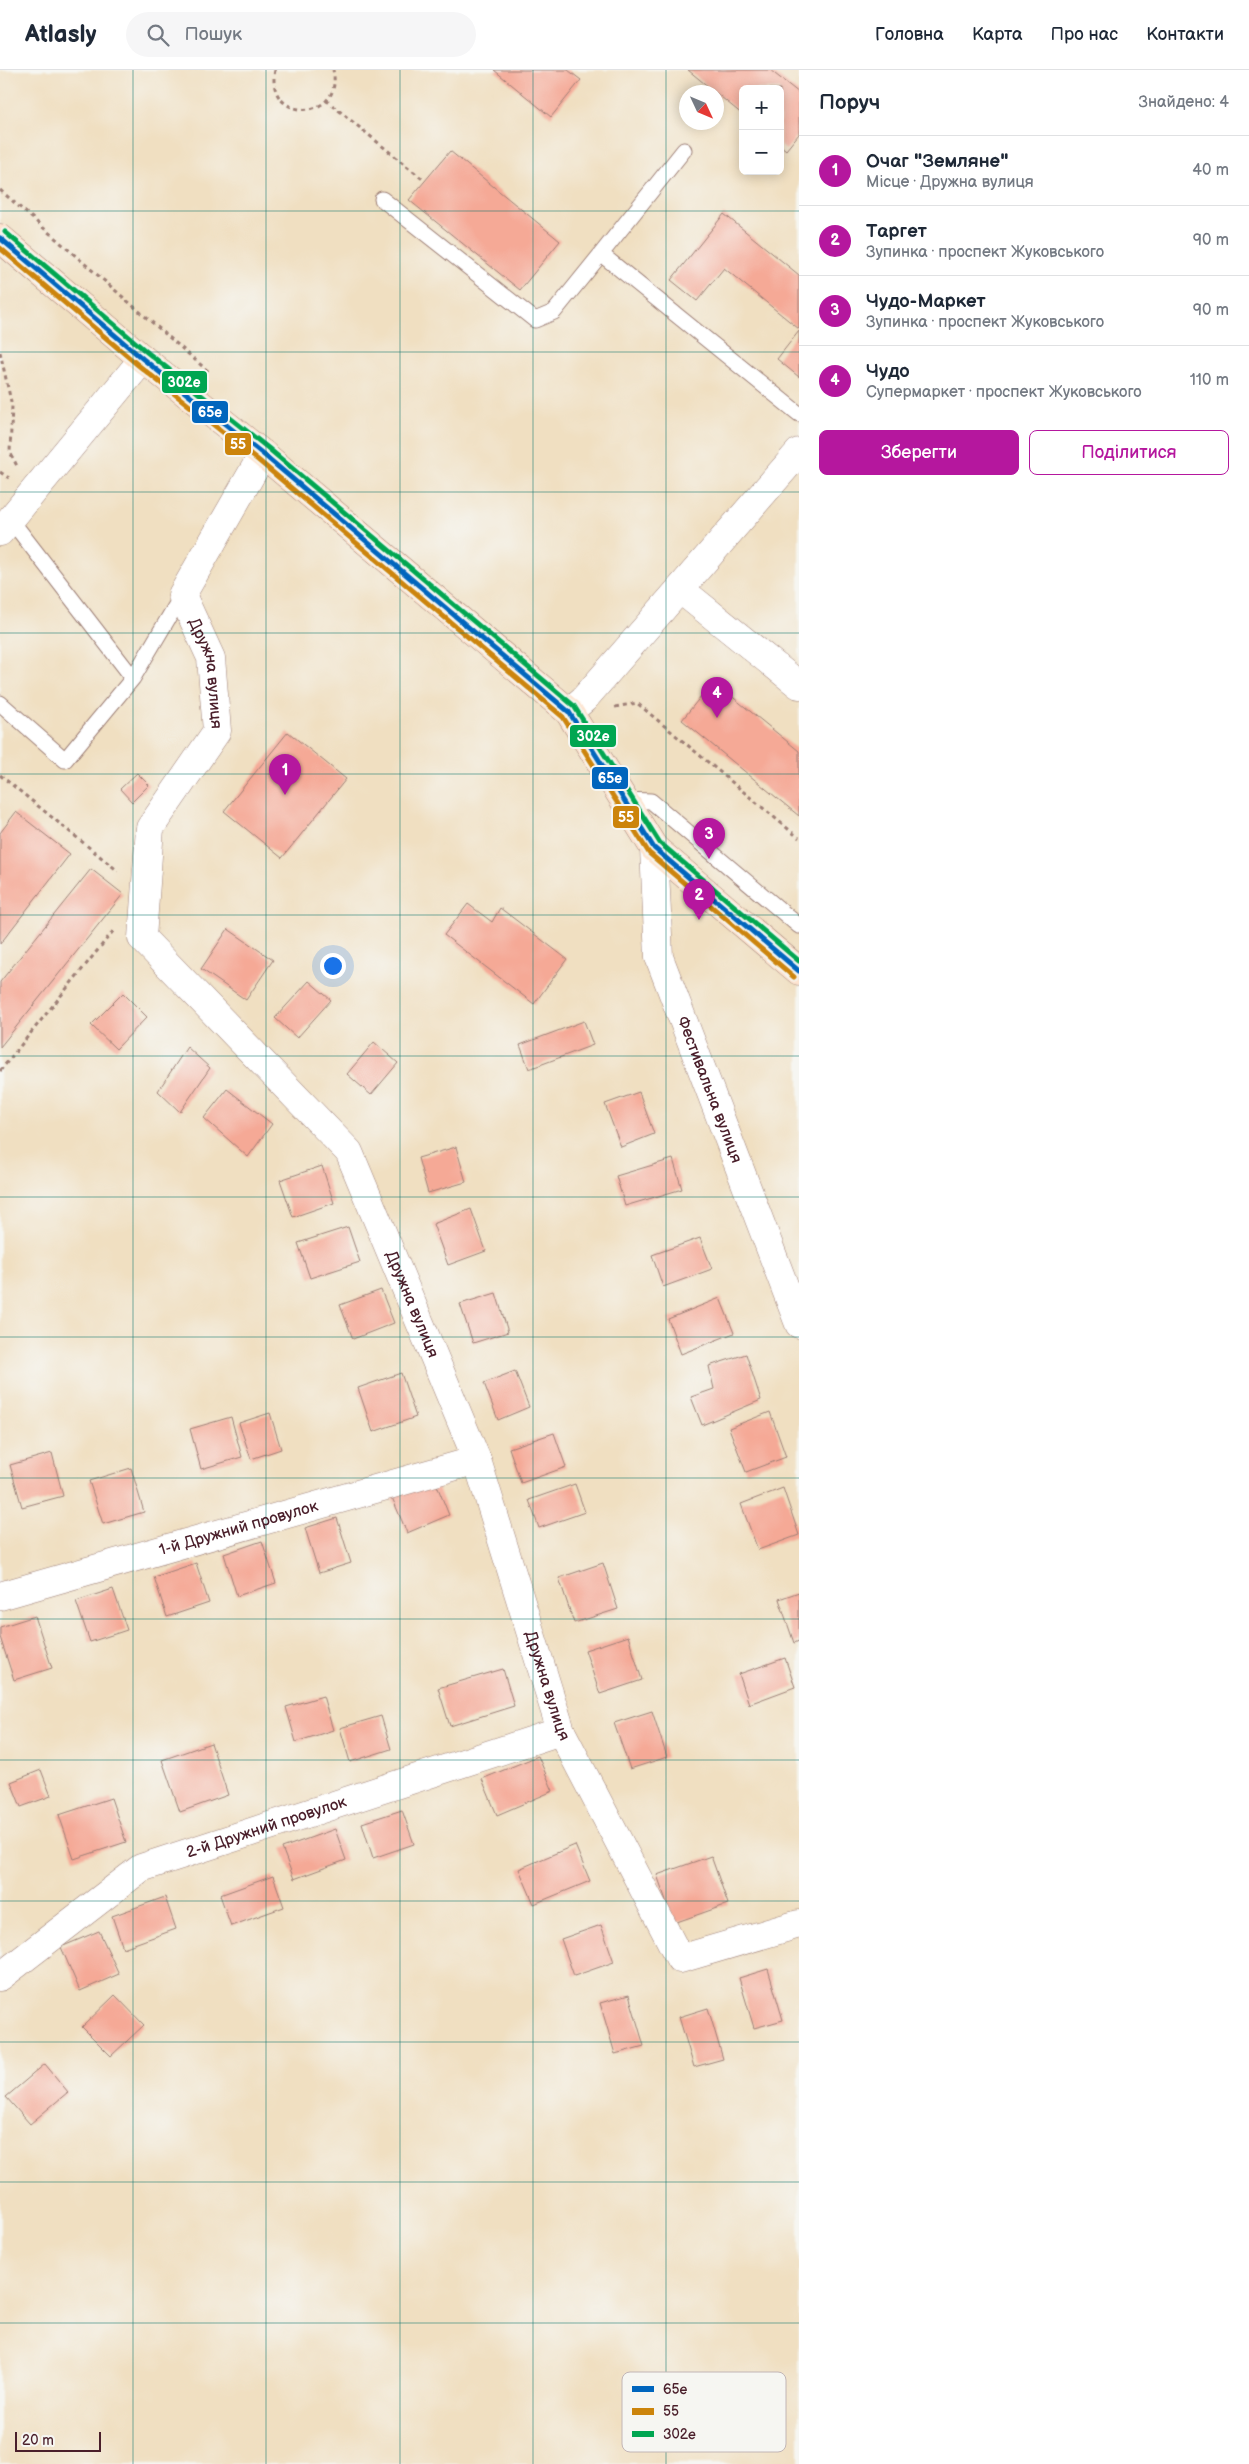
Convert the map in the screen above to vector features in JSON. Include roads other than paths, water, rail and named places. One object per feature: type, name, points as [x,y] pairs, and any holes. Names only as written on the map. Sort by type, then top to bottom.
[{"type":"street","points":[[0,238],[143,358],[576,706],[624,800],[654,848],[799,971]]},
{"type":"street","points":[[6,526],[143,358]]},
{"type":"street","name":"Дружна вулиця","points":[[263,454],[182,595],[211,658],[218,730],[150,828],[142,938],[349,1152],[476,1460],[561,1731],[680,1959],[799,1924]]},
{"type":"street","points":[[576,706],[798,456]]},
{"type":"street","points":[[681,590],[799,685]]},
{"type":"street","name":"Фестивальна вулиця","points":[[654,848],[659,958],[799,1324]]},
{"type":"street","name":"1-й Дружний провулок","points":[[0,1596],[476,1460]]},
{"type":"street","name":"2-й Дружний провулок","points":[[0,1977],[141,1868],[561,1731]]},
{"type":"lane","points":[[382,199],[535,320],[554,312],[684,150]]},
{"type":"lane","points":[[601,254],[799,414]]},
{"type":"lane","points":[[6,526],[133,678]]},
{"type":"lane","name":"Дружна вулиця","points":[[0,703],[65,760],[133,678],[182,595]]},
{"type":"lane","points":[[624,800],[651,801],[799,926]]},
{"type":"place","name":"Чудо","points":[[717,718]]},
{"type":"place","name":"Очаг \"Земляне\"","points":[[285,795]]},
{"type":"place","name":"Чудо-Маркет","points":[[709,859]]},
{"type":"place","name":"Таргет","points":[[699,920]]}]
